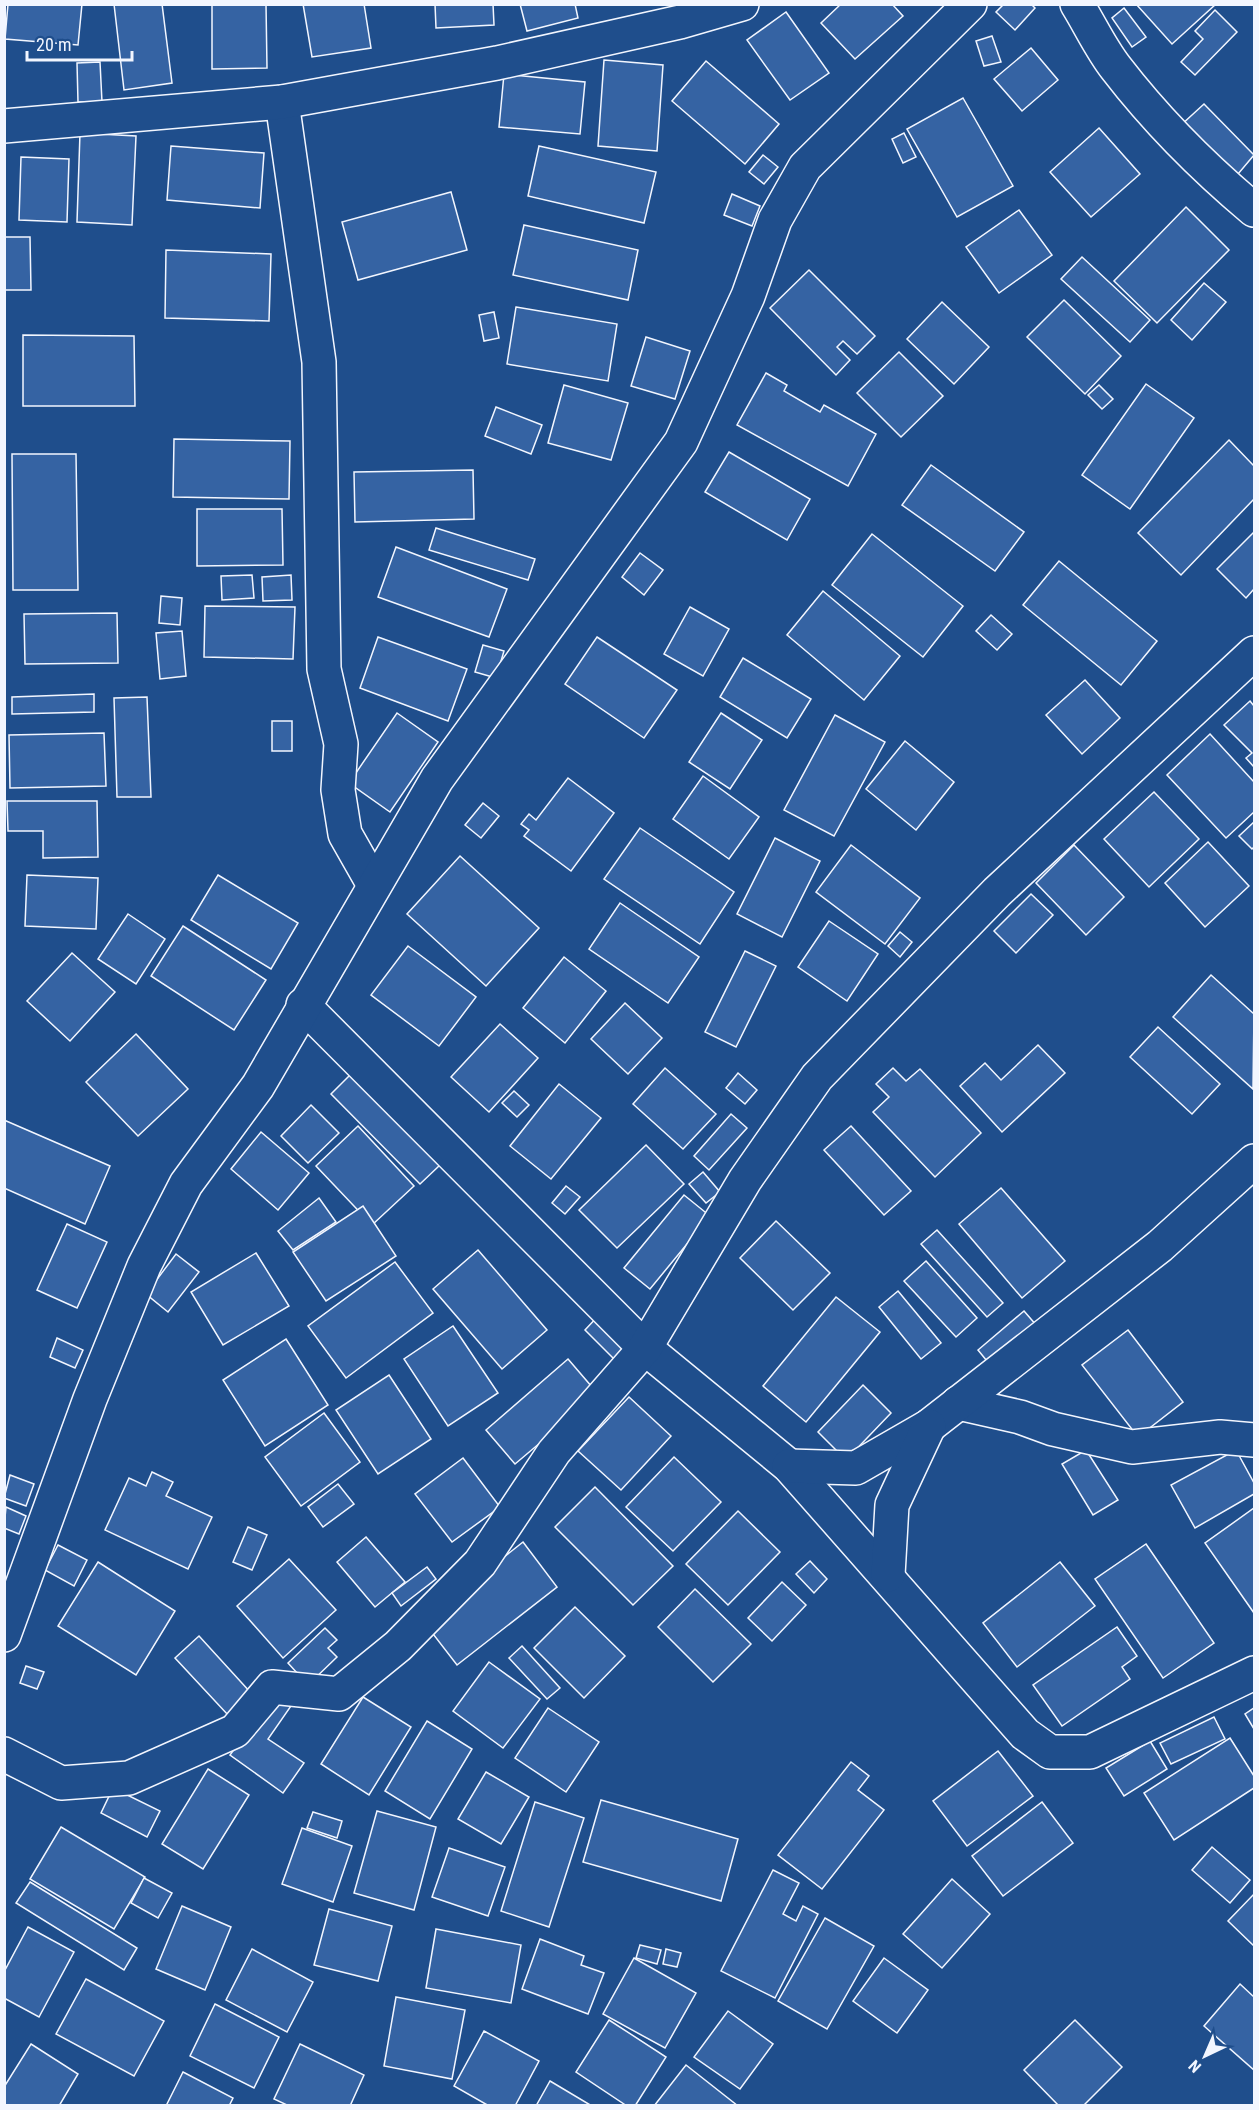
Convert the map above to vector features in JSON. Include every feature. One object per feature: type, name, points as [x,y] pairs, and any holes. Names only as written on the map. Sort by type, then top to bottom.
[{"type":"street","points":[[4,126],[282,102],[497,63],[680,22],[742,4]]},
{"type":"street","points":[[4,1635],[90,1399],[144,1266],[186,1184],[258,1086],[303,1005],[437,779],[681,442],[748,296],[775,220],[805,167],[970,4]]},
{"type":"street","points":[[1077,4],[1114,66],[1163,123],[1215,177],[1254,210]]},
{"type":"street","points":[[282,102],[320,362],[324,669],[341,744],[338,790],[345,834],[374,885]]},
{"type":"street","points":[[4,1754],[61,1783],[129,1778],[235,1731],[272,1688],[339,1694],[398,1646],[480,1563],[554,1452],[645,1348],[745,1180],[817,1077],[997,892],[1254,653]]},
{"type":"street","points":[[303,1005],[645,1348],[789,1466],[888,1575],[1024,1734],[1050,1752],[1090,1752],[1254,1673]]},
{"type":"street","points":[[789,1466],[856,1468],[929,1426],[1160,1246],[1254,1161]]},
{"type":"street","points":[[958,1403],[1020,1417],[1053,1430],[1132,1447],[1220,1437],[1254,1440]]},
{"type":"street","points":[[888,1575],[892,1505],[929,1426]]},
{"type":"building","points":[[8,4],[82,4],[78,45],[5,39]]},
{"type":"building","points":[[114,4],[162,4],[172,83],[124,90]]},
{"type":"building","points":[[212,4],[266,4],[267,68],[212,69]]},
{"type":"building","points":[[303,4],[364,4],[371,48],[312,57]]},
{"type":"building","points":[[435,4],[493,4],[494,25],[436,28]]},
{"type":"building","points":[[520,4],[575,4],[578,18],[527,31]]},
{"type":"building","points":[[841,4],[892,4],[903,16],[855,59],[821,23]]},
{"type":"building","points":[[1004,4],[1031,4],[1035,8],[1015,30],[996,12]]},
{"type":"building","points":[[1136,4],[1216,4],[1172,44]]},
{"type":"building","points":[[1124,8],[1146,37],[1132,47],[1112,18]]},
{"type":"building","points":[[1215,10],[1237,32],[1195,75],[1181,62],[1203,39],[1195,31]]},
{"type":"building","points":[[786,12],[829,73],[790,100],[747,40]]},
{"type":"building","points":[[992,36],[1001,62],[984,66],[976,41]]},
{"type":"building","points":[[1031,48],[1058,80],[1022,111],[994,79]]},
{"type":"building","points":[[604,60],[663,65],[657,151],[598,146]]},
{"type":"building","points":[[706,61],[779,124],[745,164],[672,101]]},
{"type":"building","points":[[100,62],[102,102],[78,102],[77,63]]},
{"type":"building","points":[[504,74],[585,82],[580,134],[499,127]]},
{"type":"building","points":[[963,98],[1013,186],[957,217],[907,129]]},
{"type":"building","points":[[1204,104],[1254,155],[1233,180],[1180,126]]},
{"type":"building","points":[[1099,128],[1140,174],[1091,217],[1050,172]]},
{"type":"building","points":[[80,133],[136,136],[132,225],[77,222]]},
{"type":"building","points":[[904,133],[916,157],[903,163],[892,139]]},
{"type":"building","points":[[171,146],[264,153],[260,208],[167,200]]},
{"type":"building","points":[[539,146],[656,172],[644,223],[528,196]]},
{"type":"building","points":[[763,155],[778,167],[764,184],[749,172]]},
{"type":"building","points":[[21,157],[69,159],[67,222],[19,220]]},
{"type":"building","points":[[451,192],[467,250],[358,280],[342,222]]},
{"type":"building","points":[[732,194],[760,206],[752,226],[724,215]]},
{"type":"building","points":[[1186,207],[1229,250],[1157,323],[1114,281]]},
{"type":"building","points":[[1019,210],[1052,255],[999,293],[966,247]]},
{"type":"building","points":[[524,225],[638,250],[628,300],[513,275]]},
{"type":"building","points":[[4,237],[30,237],[31,290],[4,290]]},
{"type":"building","points":[[166,250],[271,254],[269,321],[165,318]]},
{"type":"building","points":[[1082,257],[1150,320],[1130,342],[1061,279]]},
{"type":"building","points":[[809,270],[875,336],[857,354],[843,341],[837,347],[850,360],[836,375],[770,308]]},
{"type":"building","points":[[1204,283],[1226,302],[1192,340],[1171,320]]},
{"type":"building","points":[[1064,300],[1121,356],[1085,394],[1027,337]]},
{"type":"building","points":[[942,302],[989,347],[954,384],[907,339]]},
{"type":"building","points":[[516,307],[617,324],[608,381],[507,364]]},
{"type":"building","points":[[494,312],[499,338],[484,341],[479,315]]},
{"type":"building","points":[[23,335],[134,336],[135,406],[23,406]]},
{"type":"building","points":[[646,337],[690,351],[675,399],[631,386]]},
{"type":"building","points":[[899,352],[943,396],[901,437],[857,393]]},
{"type":"building","points":[[766,373],[787,385],[784,391],[820,412],[824,405],[876,434],[848,486],[737,425]]},
{"type":"building","points":[[1146,384],[1194,418],[1130,509],[1082,475]]},
{"type":"building","points":[[564,385],[628,403],[611,460],[548,443]]},
{"type":"building","points":[[1099,385],[1113,399],[1102,409],[1088,395]]},
{"type":"building","points":[[496,407],[542,425],[531,454],[485,436]]},
{"type":"building","points":[[174,439],[290,441],[289,499],[173,497]]},
{"type":"building","points":[[1229,440],[1254,466],[1254,499],[1181,575],[1138,533]]},
{"type":"building","points":[[729,452],[810,499],[787,540],[705,492]]},
{"type":"building","points":[[12,454],[76,454],[78,590],[13,590]]},
{"type":"building","points":[[931,465],[1024,532],[995,571],[902,505]]},
{"type":"building","points":[[473,470],[474,519],[355,522],[354,472]]},
{"type":"building","points":[[197,509],[282,509],[283,565],[197,566]]},
{"type":"building","points":[[436,528],[535,559],[528,580],[429,550]]},
{"type":"building","points":[[1254,532],[1254,589],[1246,598],[1217,569]]},
{"type":"building","points":[[872,534],[963,606],[923,657],[832,585]]},
{"type":"building","points":[[396,547],[507,589],[489,637],[378,597]]},
{"type":"building","points":[[640,553],[663,570],[644,595],[622,577]]},
{"type":"building","points":[[1059,561],[1157,641],[1121,685],[1023,605]]},
{"type":"building","points":[[252,575],[254,598],[222,600],[221,576]]},
{"type":"building","points":[[291,575],[292,600],[263,601],[262,577]]},
{"type":"building","points":[[823,591],[900,656],[864,700],[787,635]]},
{"type":"building","points":[[161,596],[182,598],[180,625],[159,623]]},
{"type":"building","points":[[205,606],[295,607],[293,659],[204,657]]},
{"type":"building","points":[[690,607],[729,629],[703,676],[664,654]]},
{"type":"building","points":[[117,613],[118,663],[25,664],[24,614]]},
{"type":"building","points":[[991,615],[1012,634],[997,650],[976,631]]},
{"type":"building","points":[[182,631],[186,676],[160,679],[156,633]]},
{"type":"building","points":[[378,637],[467,669],[448,721],[360,688]]},
{"type":"building","points":[[597,637],[677,690],[644,738],[565,684]]},
{"type":"building","points":[[483,645],[504,651],[496,678],[475,672]]},
{"type":"building","points":[[743,658],[811,699],[787,738],[720,697]]},
{"type":"building","points":[[1085,680],[1120,718],[1082,754],[1046,715]]},
{"type":"building","points":[[94,694],[94,712],[12,714],[12,697]]},
{"type":"building","points":[[147,697],[151,797],[117,797],[114,698]]},
{"type":"building","points":[[1250,701],[1254,706],[1254,767],[1246,758],[1252,753],[1224,725]]},
{"type":"building","points":[[397,713],[438,742],[390,812],[349,783]]},
{"type":"building","points":[[721,713],[762,740],[730,789],[689,762]]},
{"type":"building","points":[[835,715],[885,742],[834,836],[784,810]]},
{"type":"building","points":[[272,721],[292,721],[292,751],[272,751]]},
{"type":"building","points":[[104,733],[106,786],[10,788],[9,735]]},
{"type":"building","points":[[1210,734],[1254,782],[1254,812],[1226,838],[1167,775]]},
{"type":"building","points":[[905,741],[954,782],[916,830],[866,789]]},
{"type":"building","points":[[703,776],[759,817],[729,859],[673,819]]},
{"type":"building","points":[[568,778],[614,813],[571,871],[524,836],[529,830],[521,824],[529,814],[536,820]]},
{"type":"building","points":[[1154,792],[1199,839],[1149,887],[1104,839]]},
{"type":"building","points":[[7,801],[97,801],[98,857],[43,858],[43,831],[8,831]]},
{"type":"building","points":[[483,803],[499,816],[481,838],[465,825]]},
{"type":"building","points":[[1254,822],[1254,847],[1252,849],[1239,836]]},
{"type":"building","points":[[640,828],[734,892],[700,944],[604,879]]},
{"type":"building","points":[[775,838],[820,861],[782,937],[737,914]]},
{"type":"building","points":[[1208,842],[1249,886],[1205,927],[1165,883]]},
{"type":"building","points":[[851,845],[920,898],[885,944],[816,892]]},
{"type":"building","points":[[1074,845],[1124,897],[1086,935],[1036,883]]},
{"type":"building","points":[[460,856],[539,928],[486,986],[407,914]]},
{"type":"building","points":[[27,875],[98,878],[96,929],[25,926]]},
{"type":"building","points":[[218,875],[298,923],[271,969],[191,920]]},
{"type":"building","points":[[1031,894],[1053,915],[1016,953],[994,931]]},
{"type":"building","points":[[620,903],[699,957],[668,1003],[589,949]]},
{"type":"building","points":[[128,914],[165,939],[136,984],[98,959]]},
{"type":"building","points":[[829,921],[878,954],[847,1001],[798,967]]},
{"type":"building","points":[[183,926],[266,980],[234,1030],[151,976]]},
{"type":"building","points":[[900,932],[912,942],[900,957],[888,946]]},
{"type":"building","points":[[408,946],[476,997],[439,1046],[371,995]]},
{"type":"building","points":[[745,951],[776,966],[736,1047],[705,1032]]},
{"type":"building","points":[[72,953],[115,992],[70,1041],[27,1001]]},
{"type":"building","points":[[564,957],[606,991],[565,1043],[523,1008]]},
{"type":"building","points":[[1211,975],[1254,1014],[1253,1089],[1173,1017]]},
{"type":"building","points":[[625,1003],[662,1038],[628,1074],[591,1039]]},
{"type":"building","points":[[500,1024],[538,1058],[489,1112],[451,1077]]},
{"type":"building","points":[[1158,1027],[1220,1084],[1192,1114],[1130,1057]]},
{"type":"building","points":[[136,1034],[188,1089],[138,1136],[86,1082]]},
{"type":"building","points":[[1038,1045],[1065,1073],[1002,1132],[960,1086],[985,1063],[1001,1080]]},
{"type":"building","points":[[665,1068],[716,1114],[683,1149],[633,1104]]},
{"type":"building","points":[[893,1068],[906,1081],[920,1069],[981,1133],[935,1177],[873,1112],[889,1097],[876,1084]]},
{"type":"building","points":[[738,1073],[757,1090],[745,1104],[726,1088]]},
{"type":"building","points":[[350,1075],[440,1165],[420,1184],[331,1094]]},
{"type":"building","points":[[559,1084],[601,1118],[551,1179],[510,1146]]},
{"type":"building","points":[[514,1091],[529,1105],[517,1117],[502,1103]]},
{"type":"building","points":[[311,1105],[339,1133],[308,1163],[281,1136]]},
{"type":"building","points":[[731,1114],[747,1128],[709,1170],[694,1156]]},
{"type":"building","points":[[4,1120],[110,1166],[85,1224],[4,1188]]},
{"type":"building","points":[[358,1126],[414,1186],[372,1225],[316,1166]]},
{"type":"building","points":[[851,1126],[911,1191],[884,1215],[824,1150]]},
{"type":"building","points":[[261,1132],[309,1173],[278,1210],[231,1169]]},
{"type":"building","points":[[646,1145],[684,1184],[617,1248],[579,1210]]},
{"type":"building","points":[[703,1172],[720,1192],[706,1203],[689,1184]]},
{"type":"building","points":[[566,1186],[580,1197],[565,1214],[552,1203]]},
{"type":"building","points":[[1001,1188],[1065,1261],[1022,1298],[959,1224]]},
{"type":"building","points":[[684,1195],[710,1216],[650,1289],[624,1268]]},
{"type":"building","points":[[319,1198],[336,1222],[293,1250],[278,1231]]},
{"type":"building","points":[[363,1206],[396,1256],[326,1301],[293,1252]]},
{"type":"building","points":[[776,1221],[830,1273],[793,1310],[740,1258]]},
{"type":"building","points":[[67,1224],[107,1242],[77,1308],[37,1290]]},
{"type":"building","points":[[937,1230],[1003,1303],[987,1317],[921,1244]]},
{"type":"building","points":[[478,1250],[547,1330],[502,1369],[433,1289]]},
{"type":"building","points":[[256,1253],[289,1306],[223,1345],[191,1292]]},
{"type":"building","points":[[176,1254],[199,1272],[168,1312],[146,1294]]},
{"type":"building","points":[[926,1261],[977,1318],[956,1337],[904,1281]]},
{"type":"building","points":[[395,1262],[433,1313],[346,1378],[308,1326]]},
{"type":"building","points":[[898,1291],[941,1343],[921,1359],[879,1307]]},
{"type":"building","points":[[836,1297],[880,1332],[806,1422],[763,1386]]},
{"type":"building","points":[[1024,1311],[1037,1326],[991,1366],[978,1350]]},
{"type":"building","points":[[599,1315],[631,1346],[616,1361],[585,1330]]},
{"type":"building","points":[[453,1326],[498,1393],[448,1426],[404,1359]]},
{"type":"building","points":[[1128,1330],[1183,1402],[1138,1437],[1082,1365]]},
{"type":"building","points":[[57,1338],[83,1350],[75,1368],[50,1357]]},
{"type":"building","points":[[286,1339],[328,1405],[265,1446],[223,1380]]},
{"type":"building","points":[[568,1359],[598,1394],[515,1464],[486,1430]]},
{"type":"building","points":[[389,1375],[431,1439],[378,1474],[336,1410]]},
{"type":"building","points":[[863,1385],[891,1413],[846,1460],[818,1432]]},
{"type":"building","points":[[629,1397],[671,1436],[621,1490],[578,1451]]},
{"type":"building","points":[[324,1413],[360,1462],[301,1506],[265,1457]]},
{"type":"building","points":[[1086,1450],[1118,1500],[1093,1515],[1062,1464]]},
{"type":"building","points":[[1236,1450],[1254,1483],[1254,1494],[1195,1528],[1171,1485]]},
{"type":"building","points":[[674,1457],[721,1502],[673,1551],[626,1507]]},
{"type":"building","points":[[463,1458],[500,1507],[452,1542],[415,1494]]},
{"type":"building","points":[[152,1472],[173,1482],[166,1496],[212,1517],[188,1569],[105,1530],[129,1478],[146,1486]]},
{"type":"building","points":[[10,1475],[34,1484],[26,1506],[4,1498]]},
{"type":"building","points":[[338,1484],[354,1504],[323,1527],[308,1507]]},
{"type":"building","points":[[595,1487],[673,1566],[633,1605],[555,1527]]},
{"type":"building","points":[[6,1507],[26,1516],[19,1534],[4,1528]]},
{"type":"building","points":[[1254,1508],[1254,1613],[1205,1543]]},
{"type":"building","points":[[738,1511],[780,1552],[728,1605],[686,1564]]},
{"type":"building","points":[[248,1527],[267,1535],[252,1570],[233,1562]]},
{"type":"building","points":[[366,1537],[405,1582],[375,1607],[337,1562]]},
{"type":"building","points":[[523,1542],[557,1587],[457,1665],[423,1621]]},
{"type":"building","points":[[1146,1544],[1214,1643],[1163,1678],[1095,1579]]},
{"type":"building","points":[[58,1545],[87,1560],[74,1586],[45,1570]]},
{"type":"building","points":[[289,1559],[336,1610],[283,1658],[237,1606]]},
{"type":"building","points":[[810,1561],[827,1579],[814,1593],[796,1574]]},
{"type":"building","points":[[98,1562],[175,1611],[136,1675],[58,1626]]},
{"type":"building","points":[[1060,1562],[1095,1606],[1017,1667],[983,1623]]},
{"type":"building","points":[[427,1567],[436,1579],[401,1606],[392,1593]]},
{"type":"building","points":[[782,1582],[806,1605],[772,1641],[748,1618]]},
{"type":"building","points":[[695,1589],[751,1644],[713,1682],[658,1627]]},
{"type":"building","points":[[575,1607],[625,1656],[584,1698],[534,1648]]},
{"type":"building","points":[[1117,1627],[1137,1656],[1122,1667],[1130,1679],[1062,1726],[1033,1685]]},
{"type":"building","points":[[325,1628],[337,1640],[328,1648],[337,1657],[308,1685],[288,1663]]},
{"type":"building","points":[[199,1636],[251,1693],[228,1715],[175,1658]]},
{"type":"building","points":[[522,1646],[560,1688],[547,1699],[509,1658]]},
{"type":"building","points":[[489,1662],[540,1699],[503,1748],[453,1711]]},
{"type":"building","points":[[26,1666],[44,1672],[37,1689],[20,1683]]},
{"type":"building","points":[[274,1693],[291,1706],[268,1739],[304,1763],[283,1793],[230,1755]]},
{"type":"building","points":[[363,1697],[411,1727],[369,1795],[321,1764]]},
{"type":"building","points":[[548,1708],[599,1742],[566,1792],[515,1758]]},
{"type":"building","points":[[1254,1708],[1254,1729],[1245,1714]]},
{"type":"building","points":[[1214,1717],[1225,1739],[1171,1764],[1160,1743]]},
{"type":"building","points":[[427,1721],[472,1749],[430,1819],[385,1791]]},
{"type":"building","points":[[1230,1738],[1254,1776],[1254,1788],[1174,1840],[1144,1793]]},
{"type":"building","points":[[1150,1741],[1167,1769],[1124,1796],[1106,1768]]},
{"type":"building","points":[[998,1751],[1033,1796],[967,1846],[933,1801]]},
{"type":"building","points":[[851,1762],[869,1776],[858,1790],[884,1810],[822,1889],[778,1855]]},
{"type":"building","points":[[208,1769],[249,1795],[203,1869],[162,1844]]},
{"type":"building","points":[[486,1772],[529,1797],[501,1844],[458,1819]]},
{"type":"building","points":[[113,1788],[160,1811],[147,1837],[101,1813]]},
{"type":"building","points":[[601,1800],[738,1839],[721,1901],[583,1862]]},
{"type":"building","points":[[535,1802],[584,1818],[549,1927],[501,1911]]},
{"type":"building","points":[[1042,1802],[1073,1843],[1003,1896],[972,1856]]},
{"type":"building","points":[[377,1811],[436,1827],[414,1910],[354,1893]]},
{"type":"building","points":[[313,1812],[342,1821],[337,1838],[307,1828]]},
{"type":"building","points":[[61,1827],[145,1877],[114,1929],[30,1879]]},
{"type":"building","points":[[302,1828],[352,1846],[333,1902],[282,1884]]},
{"type":"building","points":[[1212,1847],[1250,1880],[1230,1903],[1192,1870]]},
{"type":"building","points":[[449,1848],[505,1867],[488,1916],[432,1897]]},
{"type":"building","points":[[773,1870],[799,1883],[783,1914],[796,1921],[803,1906],[818,1914],[775,1998],[721,1971]]},
{"type":"building","points":[[144,1878],[172,1893],[158,1918],[131,1903]]},
{"type":"building","points":[[952,1879],[990,1914],[942,1968],[903,1934]]},
{"type":"building","points":[[30,1882],[137,1948],[124,1970],[16,1903]]},
{"type":"building","points":[[1254,1894],[1254,1946],[1228,1921]]},
{"type":"building","points":[[182,1906],[231,1927],[205,1990],[156,1969]]},
{"type":"building","points":[[329,1909],[392,1926],[378,1981],[314,1965]]},
{"type":"building","points":[[825,1918],[874,1946],[827,2029],[778,2001]]},
{"type":"building","points":[[28,1927],[74,1952],[39,2017],[4,1998],[4,1972]]},
{"type":"building","points":[[436,1929],[521,1945],[511,2003],[426,1988]]},
{"type":"building","points":[[540,1939],[584,1956],[581,1965],[604,1973],[588,2014],[522,1989]]},
{"type":"building","points":[[640,1945],[661,1950],[657,1964],[636,1958]]},
{"type":"building","points":[[252,1949],[313,1982],[287,2032],[226,2000]]},
{"type":"building","points":[[666,1949],[681,1953],[677,1967],[663,1964]]},
{"type":"building","points":[[634,1958],[696,1993],[665,2048],[603,2014]]},
{"type":"building","points":[[884,1958],[928,1990],[897,2033],[853,2001]]},
{"type":"building","points":[[86,1979],[164,2021],[134,2076],[56,2034]]},
{"type":"building","points":[[1240,1984],[1254,1997],[1254,2070],[1204,2026]]},
{"type":"building","points":[[396,1997],[465,2010],[452,2079],[384,2066]]},
{"type":"building","points":[[215,2004],[279,2037],[254,2088],[190,2056]]},
{"type":"building","points":[[728,2011],[773,2044],[740,2089],[694,2057]]},
{"type":"building","points":[[609,2020],[666,2057],[635,2106],[627,2106],[576,2072]]},
{"type":"building","points":[[1075,2020],[1122,2067],[1083,2106],[1059,2106],[1024,2070]]},
{"type":"building","points":[[484,2031],[539,2061],[515,2106],[489,2106],[454,2086]]},
{"type":"building","points":[[31,2044],[78,2074],[59,2106],[4,2106],[4,2087]]},
{"type":"building","points":[[300,2044],[364,2075],[350,2106],[289,2106],[274,2099]]},
{"type":"building","points":[[686,2065],[738,2106],[654,2106]]},
{"type":"building","points":[[183,2072],[233,2098],[229,2106],[166,2106]]},
{"type":"building","points":[[550,2081],[592,2106],[536,2106]]}]
